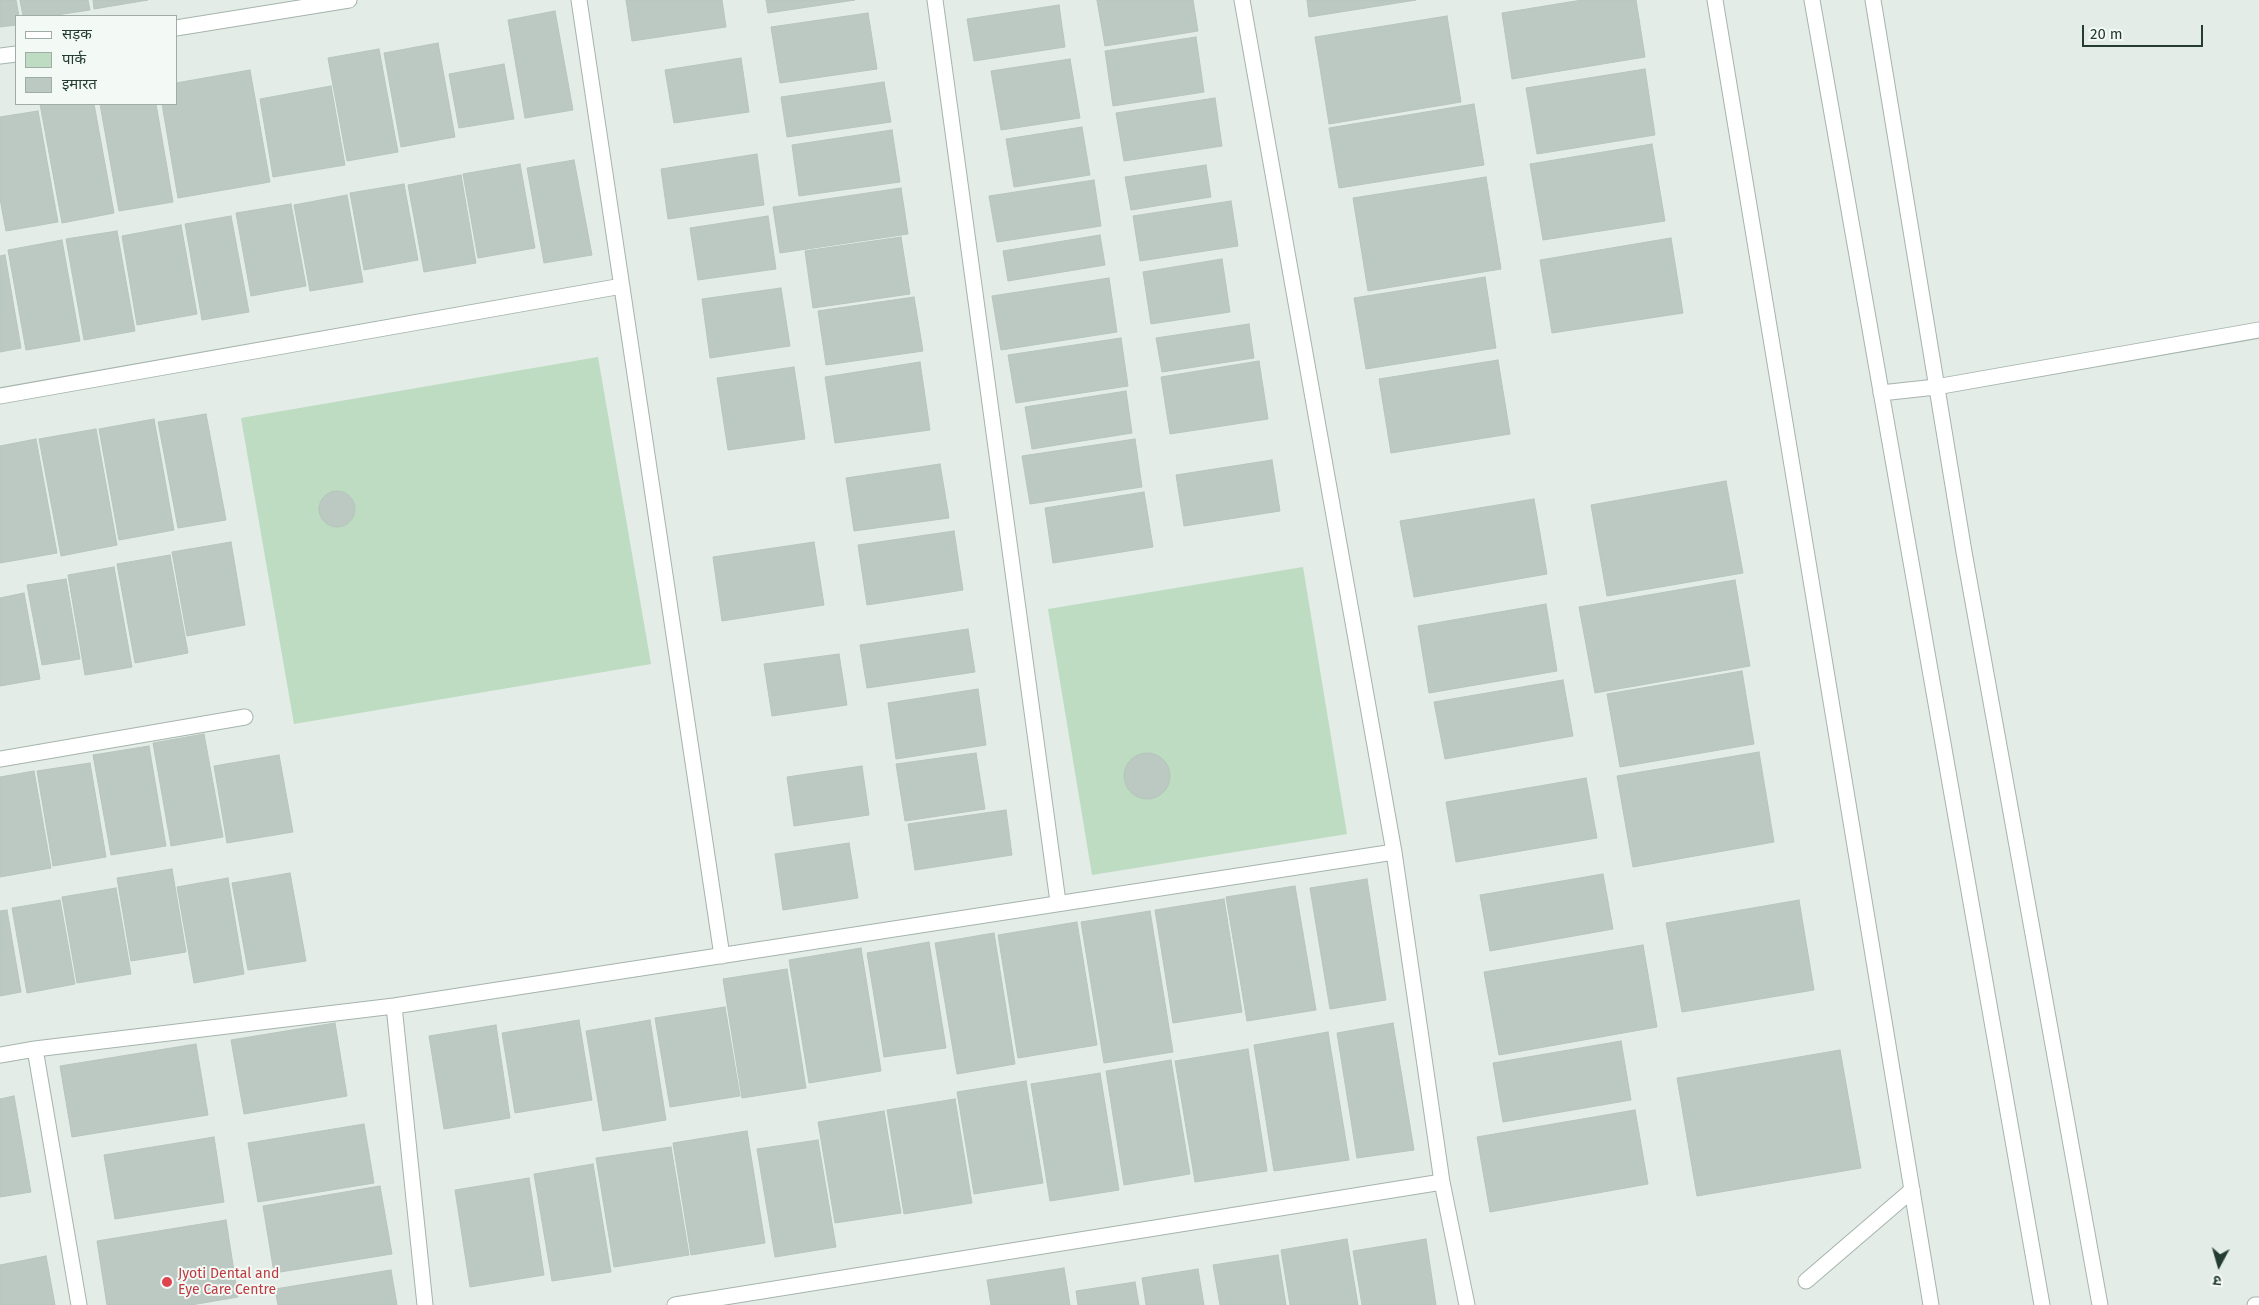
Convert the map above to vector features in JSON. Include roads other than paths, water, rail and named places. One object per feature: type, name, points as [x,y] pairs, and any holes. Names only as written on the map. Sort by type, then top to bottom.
[{"type":"street","points":[[178,28],[349,0]]},
{"type":"street","points":[[579,0],[722,956]]},
{"type":"street","points":[[935,0],[1058,902]]},
{"type":"street","points":[[1242,0],[1394,852],[1442,1182],[1467,1305]]},
{"type":"street","points":[[1716,0],[1930,1305]]},
{"type":"street","points":[[1812,0],[2042,1305]]},
{"type":"street","points":[[1873,0],[1964,552],[2100,1305]]},
{"type":"street","points":[[0,56],[15,54]]},
{"type":"street","points":[[0,396],[622,286]]},
{"type":"street","points":[[1881,393],[1936,387],[2259,330]]},
{"type":"street","points":[[0,759],[245,717]]},
{"type":"street","points":[[0,1055],[35,1049],[394,1006],[1058,902],[1394,852]]},
{"type":"street","points":[[394,1006],[425,1305]]},
{"type":"street","points":[[35,1049],[79,1305]]},
{"type":"street","points":[[675,1305],[1442,1182]]},
{"type":"street","points":[[1806,1281],[1912,1190]]},
{"type":"place","name":"Jyoti Dental and Eye Care Centre","points":[[167,1282]]}]
